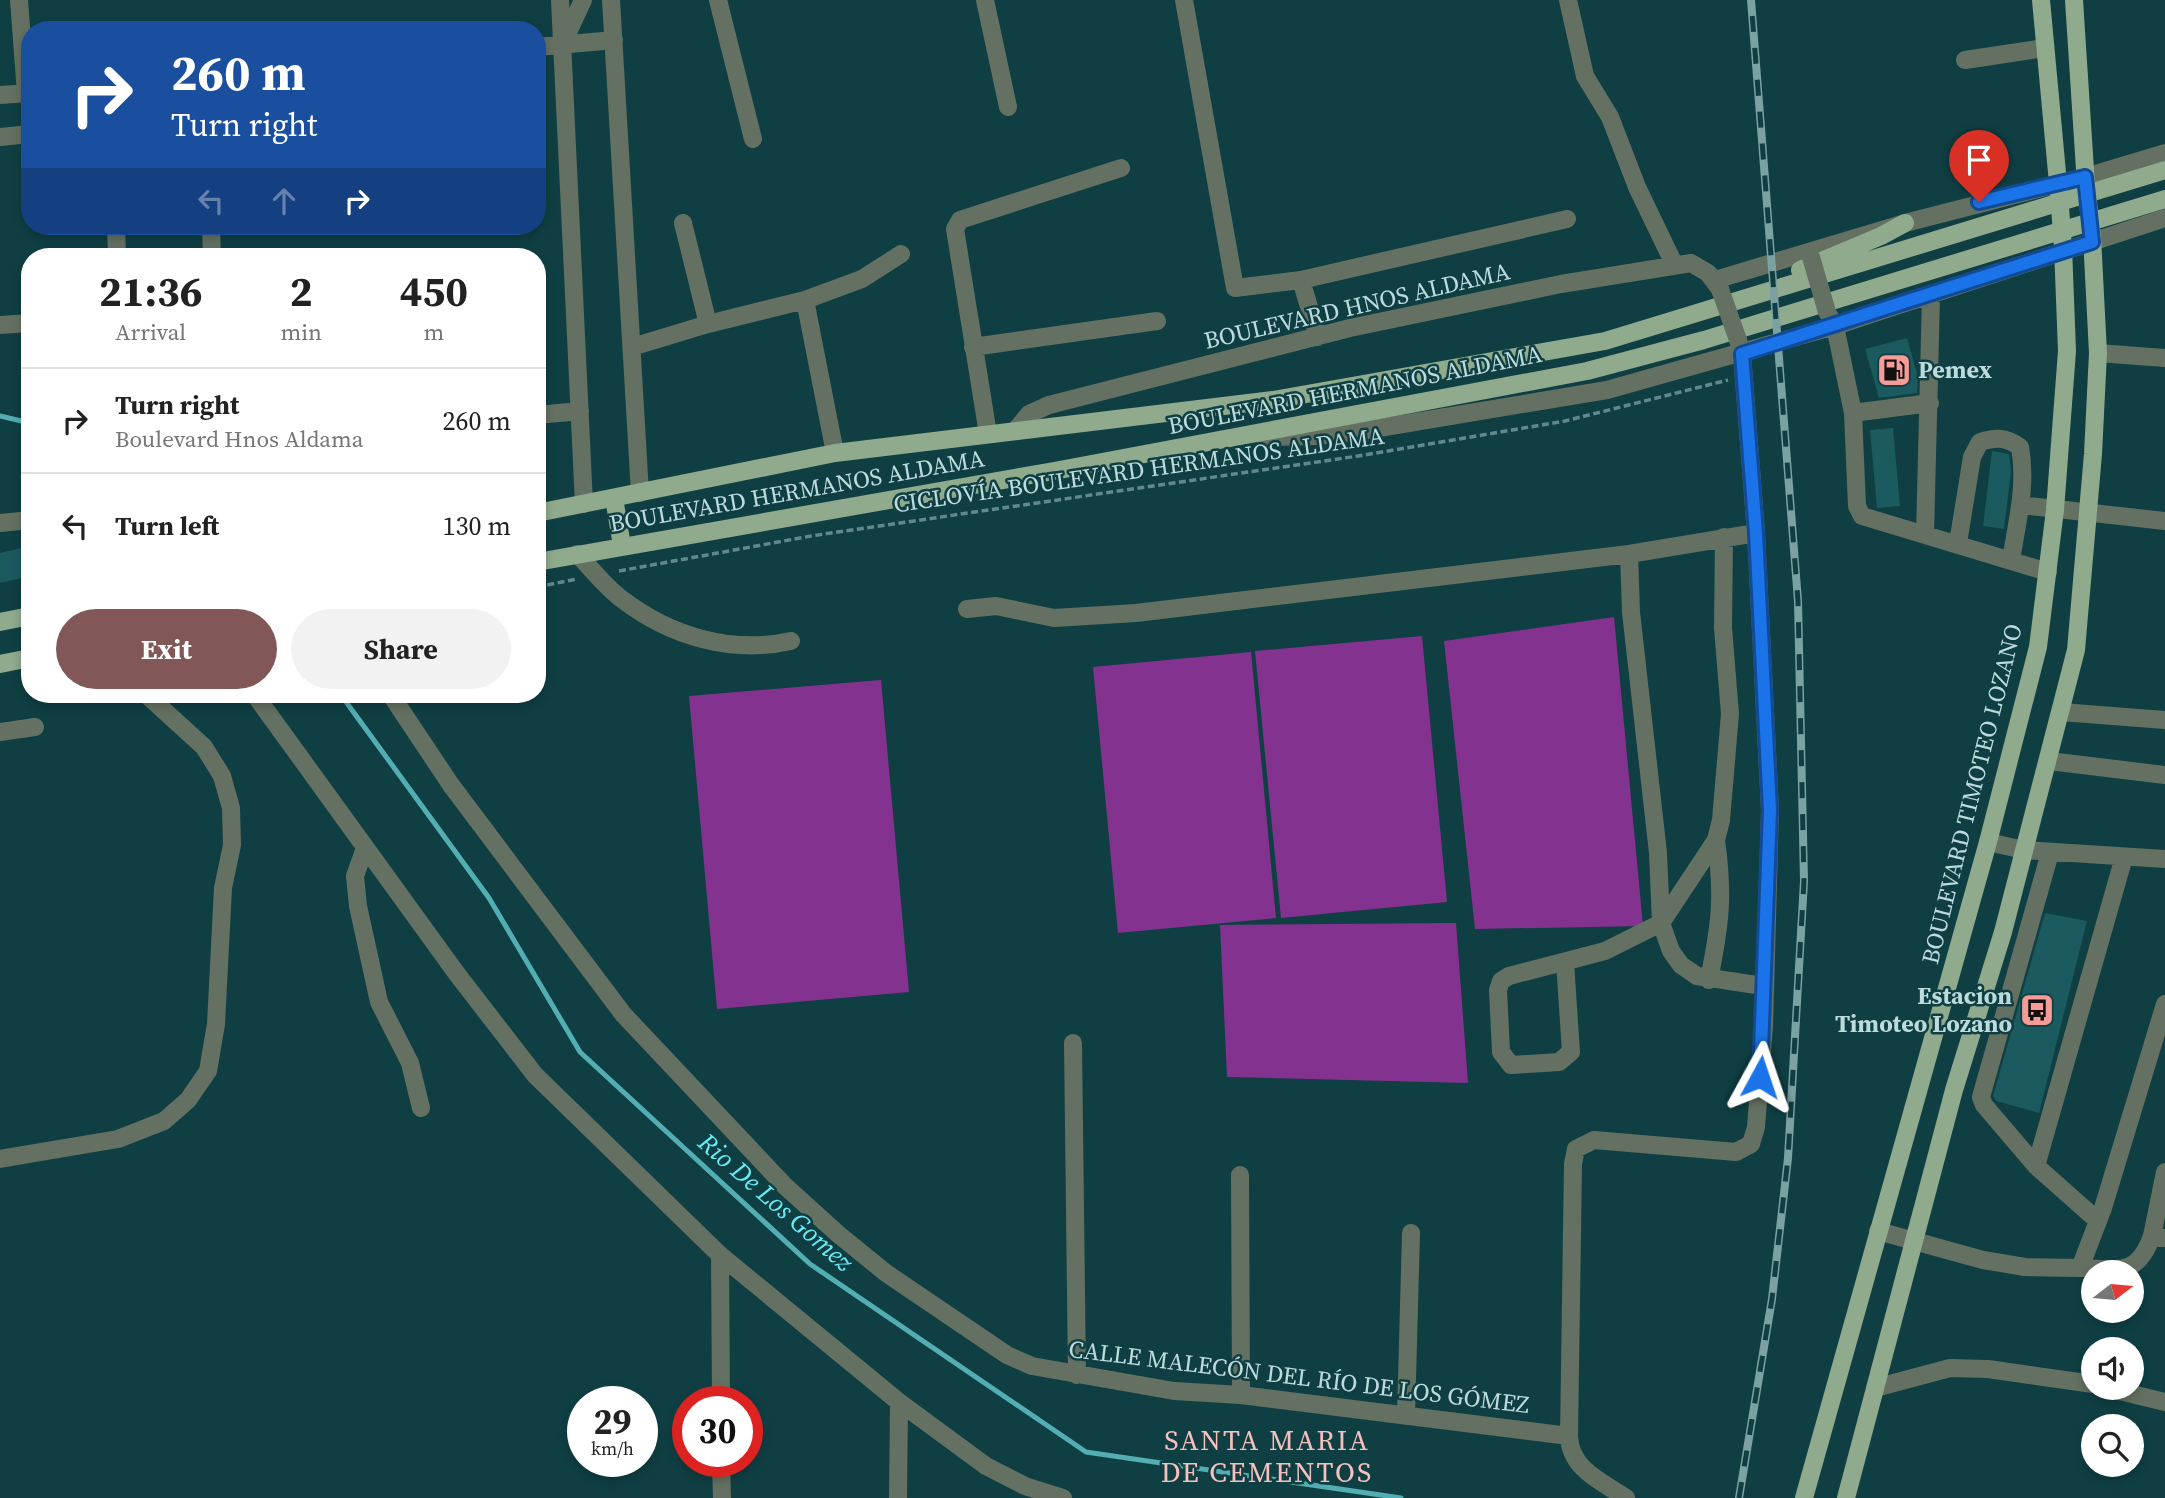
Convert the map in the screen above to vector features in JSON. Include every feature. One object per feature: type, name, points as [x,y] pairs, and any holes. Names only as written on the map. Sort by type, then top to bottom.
[{"type":"main road","name":"BOULEVARD TIMOTEO LOZANO","points":[[1804,1498],[1988,842],[2038,648],[2055,510],[2067,351],[2063,250],[2041,0]]},
{"type":"main road","points":[[1846,1498],[1917,1240],[1954,1090],[2003,932],[2076,650],[2098,353],[2074,0]]},
{"type":"main road","name":"BOULEVARD HERMANOS ALDAMA","points":[[546,511],[835,453],[1273,400],[1605,341],[2165,170]]},
{"type":"main road","name":"BOULEVARD HERMANOS ALDAMA","points":[[546,560],[1241,437],[1587,371],[1651,355],[2165,199]]},
{"type":"main road","points":[[1783,286],[1795,273],[1905,223]]},
{"type":"main road","points":[[614,498],[622,546]]},
{"type":"main road","points":[[0,622],[21,618]]},
{"type":"main road","points":[[0,664],[21,660]]},
{"type":"street","points":[[19,0],[21,21]]},
{"type":"street","points":[[560,0],[584,504]]},
{"type":"street","points":[[563,45],[583,0]]},
{"type":"street","points":[[611,0],[640,493]]},
{"type":"street","points":[[718,0],[753,139]]},
{"type":"street","points":[[985,0],[1008,107]]},
{"type":"street","points":[[1184,0],[1236,288],[1301,280],[1567,219]]},
{"type":"street","points":[[1569,0],[1585,76],[1611,117],[1637,187],[1674,264]]},
{"type":"street","points":[[546,46],[614,40]]},
{"type":"street","points":[[1965,60],[2045,48]]},
{"type":"street","points":[[0,95],[21,94]]},
{"type":"street","points":[[0,137],[21,135]]},
{"type":"street","points":[[1626,1498],[1576,1463],[1569,1451],[1573,1164],[1576,1149],[1594,1140],[1736,1152],[1745,1150],[1751,1144],[1756,1128],[1764,1026],[1763,986],[1770,810],[1756,533],[1740,347],[1718,285],[1905,223],[2058,189],[2165,153]]},
{"type":"street","points":[[988,434],[956,229],[960,220],[1121,168]]},
{"type":"street","points":[[1241,437],[1317,436],[1607,390],[1831,319],[1931,296],[2092,239],[2165,218]]},
{"type":"street","points":[[683,223],[708,324]]},
{"type":"street","points":[[632,346],[805,300],[862,279],[901,254]]},
{"type":"street","points":[[1811,254],[1831,319],[1853,413],[1859,512],[1869,520],[1958,543],[2048,572]]},
{"type":"street","name":"BOULEVARD HNOS ALDAMA","points":[[1015,430],[1029,414],[1049,405],[1318,337],[1515,293],[1691,263],[1718,285]]},
{"type":"street","points":[[1301,280],[1318,337]]},
{"type":"street","points":[[1925,535],[1931,296]]},
{"type":"street","points":[[805,300],[835,453]]},
{"type":"street","points":[[974,348],[1157,321]]},
{"type":"street","points":[[0,325],[21,324]]},
{"type":"street","points":[[2098,353],[2165,359]]},
{"type":"street","points":[[1853,413],[1930,403]]},
{"type":"street","points":[[546,414],[580,411]]},
{"type":"street","points":[[1958,543],[1972,457],[1980,442],[1993,438],[2010,439],[2020,447],[2023,466],[2021,505],[2011,560]]},
{"type":"street","points":[[2021,505],[2165,521]]},
{"type":"street","points":[[0,523],[21,521]]},
{"type":"street","points":[[967,609],[996,606],[1054,618],[1136,613],[1629,554],[1756,533]]},
{"type":"street","points":[[1565,962],[1571,1052],[1559,1062],[1511,1065],[1501,1052],[1498,990],[1501,981],[1508,976],[1614,947],[1661,923],[1716,840],[1721,820],[1730,714],[1723,628],[1724,537]]},
{"type":"street","points":[[577,554],[621,600],[656,621],[687,635],[724,645],[766,646],[791,641]]},
{"type":"street","points":[[1629,554],[1631,612],[1658,853],[1661,923],[1671,951],[1681,965],[1709,980],[1763,986]]},
{"type":"street","points":[[0,1159],[118,1139],[164,1121],[188,1100],[208,1071],[216,1024],[223,888],[232,845],[231,808],[222,776],[204,747],[156,703]]},
{"type":"street","points":[[261,703],[365,848],[535,1075],[720,1255],[899,1402],[986,1466],[1025,1486],[1063,1498]]},
{"type":"street","name":"CALLE MALECÓN DEL RÍO DE LOS GÓMEZ","points":[[396,703],[451,785],[623,1014],[785,1186],[886,1273],[998,1349],[1032,1366],[1174,1391],[1241,1395],[1569,1436]]},
{"type":"street","points":[[2062,712],[2165,720]]},
{"type":"street","points":[[0,732],[35,727]]},
{"type":"street","points":[[2049,761],[2165,775]]},
{"type":"street","points":[[1709,980],[1721,919],[1721,878],[1716,840]]},
{"type":"street","points":[[1988,842],[2050,853],[2165,859]]},
{"type":"street","points":[[365,848],[355,876],[358,906],[379,1002],[410,1063],[421,1108]]},
{"type":"street","points":[[2050,853],[1981,1097],[1984,1105],[2036,1166],[2097,1220]]},
{"type":"street","points":[[2036,1166],[2123,857]]},
{"type":"street","points":[[2080,1268],[2165,1004]]},
{"type":"street","points":[[1073,1043],[1077,1375]]},
{"type":"street","points":[[1878,1231],[1983,1260],[2025,1267],[2133,1266],[2145,1256],[2159,1237],[2165,1172]]},
{"type":"street","points":[[1240,1175],[1241,1395]]},
{"type":"street","points":[[1406,1416],[1411,1233]]},
{"type":"street","points":[[720,1255],[721,1386]]},
{"type":"street","points":[[1875,1388],[1951,1368],[1988,1369],[2081,1382]]},
{"type":"street","points":[[2144,1397],[2165,1402]]},
{"type":"street","points":[[898,1498],[899,1402]]},
{"type":"street","points":[[721,1477],[722,1498]]},
{"type":"path","name":"CICLOVÍA BOULEVARD HERMANOS ALDAMA","points":[[546,584],[811,536],[1358,456],[1565,421],[1743,376]]},
{"type":"shaded area","points":[[1614,617],[1643,926],[1475,929],[1444,641]]},
{"type":"shaded area","points":[[1422,636],[1447,902],[1281,918],[1255,651]]},
{"type":"shaded area","points":[[1251,652],[1276,918],[1118,933],[1093,667]]},
{"type":"shaded area","points":[[881,680],[909,992],[717,1009],[689,696]]},
{"type":"shaded area","points":[[1456,923],[1468,1083],[1227,1077],[1220,925]]},
{"type":"building","name":"Pemex","points":[[1907,338],[1918,377],[1917,393],[1879,398],[1865,349]]},
{"type":"building","name":"Pemex","points":[[1893,428],[1900,506],[1877,508],[1870,430]]},
{"type":"building","name":"Pemex","points":[[1992,451],[2009,454],[2011,471],[2004,529],[1983,526]]},
{"type":"building","points":[[21,548],[21,578],[0,583],[0,553]]},
{"type":"building","name":"Estacion Timoteo Lozano","points":[[2045,913],[2087,921],[2039,1113],[1996,1101],[1993,1096]]},
{"type":"waterway","name":"Rio De Los Gomez","points":[[0,416],[21,421]]},
{"type":"waterway","name":"Rio De Los Gomez","points":[[347,703],[489,898],[580,1052],[810,1264],[1086,1452],[1401,1498]]},
{"type":"railway","points":[[1739,1498],[1772,1299],[1788,1158],[1804,881],[1798,601],[1751,0]]},
{"type":"place","name":"Pemex","points":[[1894,370]]},
{"type":"place","name":"Estacion Timoteo Lozano","points":[[2037,1010]]},
{"type":"district","name":"SANTA MARIA DE CEMENTOS","points":[[1267,1456]]},
{"type":"route","points":[[1760,1077],[1770,810],[1756,533],[1742,354],[1931,296],[2092,242],[2085,177],[1979,202]]}]
